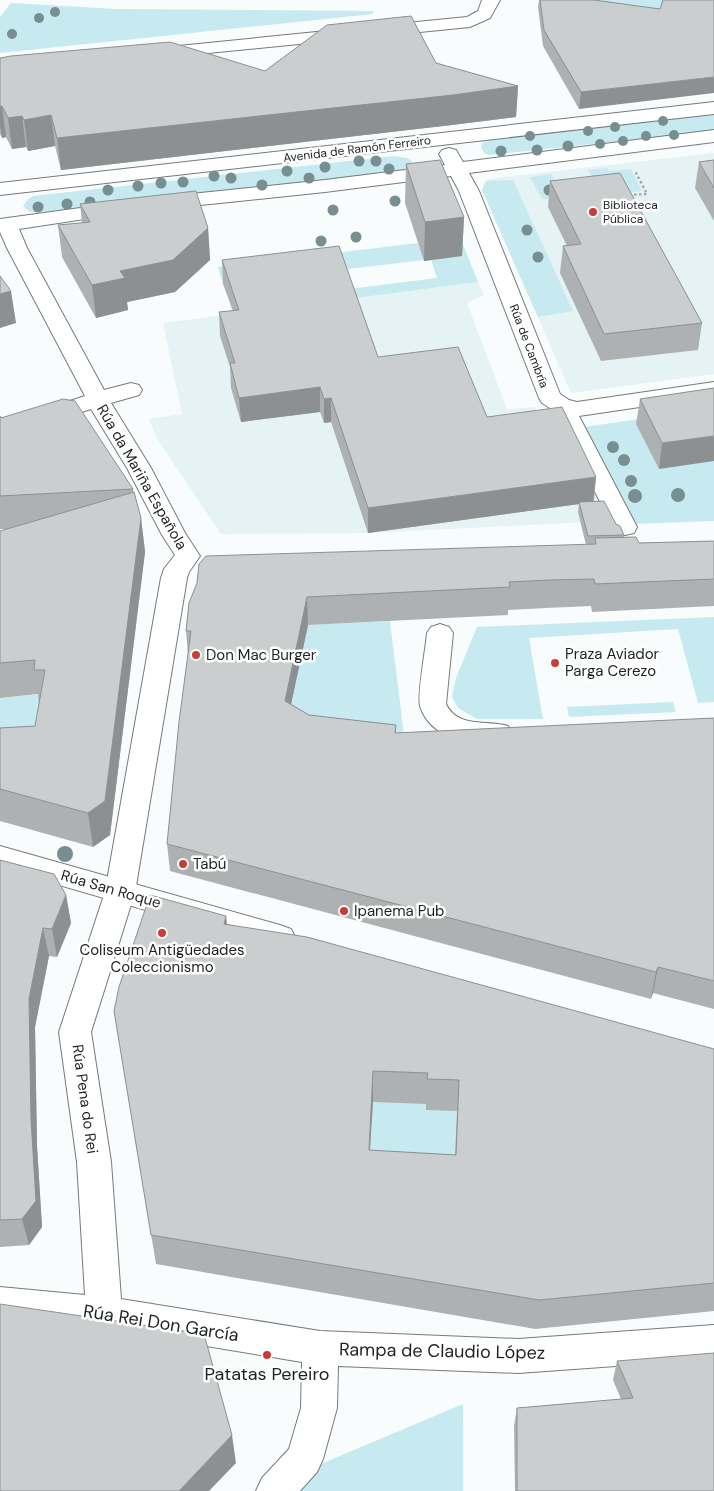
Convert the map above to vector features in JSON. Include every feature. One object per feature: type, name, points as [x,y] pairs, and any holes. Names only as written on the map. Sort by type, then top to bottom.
[{"type":"street","points":[[138,56],[470,22],[484,16],[488,12],[491,0]]},
{"type":"street","name":"Avenida de Ramón Ferreiro","points":[[3,224],[9,206],[0,189],[714,108]]},
{"type":"street","points":[[3,224],[714,136]]},
{"type":"street","name":"Rúa de Cambría","points":[[441,140],[469,191],[550,398],[562,406],[625,527]]},
{"type":"street","name":"Rúa da Mariña Española","points":[[3,224],[98,398],[140,468],[174,535],[198,559],[177,568],[174,578],[120,892]]},
{"type":"street","points":[[562,406],[577,409],[714,389]]},
{"type":"street","points":[[0,432],[98,398],[131,390]]},
{"type":"street","points":[[440,633],[433,704],[439,718],[462,731],[522,732]]},
{"type":"street","name":"Rúa San Roque","points":[[0,857],[302,943]]},
{"type":"street","name":"Rúa Pena do Rei","points":[[104,1312],[94,1162],[75,1032],[120,892]]},
{"type":"street","name":"Rúa Rei Don García","points":[[0,1303],[104,1312],[320,1348]]},
{"type":"street","name":"Rampa de Claudio López","points":[[320,1348],[518,1356],[714,1342]]},
{"type":"street","points":[[275,1491],[304,1459],[319,1408],[320,1348]]},
{"type":"path","points":[[628,195],[647,194],[633,167]]},
{"type":"shaded area","points":[[593,0],[668,0],[661,18],[592,14]]},
{"type":"shaded area","points":[[11,3],[117,9],[373,11],[373,14],[0,53],[0,17]]},
{"type":"shaded area","points":[[714,114],[714,131],[489,155],[484,153],[481,147],[483,142],[492,140]]},
{"type":"shaded area","points":[[714,153],[714,374],[571,393],[482,190],[487,179]]},
{"type":"shaded area","points":[[394,156],[407,158],[412,161],[412,166],[416,169],[45,212],[30,212],[23,206],[33,196]]},
{"type":"shaded area","points":[[608,168],[609,171],[631,169],[642,191],[603,195],[588,170]]},
{"type":"shaded area","points":[[551,174],[566,204],[550,199],[542,199],[530,177]]},
{"type":"shaded area","points":[[513,180],[573,311],[538,317],[482,190],[486,181]]},
{"type":"shaded area","points":[[444,197],[478,282],[233,314],[230,304],[437,278],[431,260],[462,256]]},
{"type":"shaded area","points":[[418,243],[424,260],[223,284],[218,267]]},
{"type":"shaded area","points":[[478,282],[484,295],[467,303],[507,409],[534,407],[541,413],[564,422],[612,521],[368,533],[221,534],[157,439],[149,419],[182,414],[163,323]]},
{"type":"shaded area","points":[[714,408],[714,521],[631,524],[584,427]]},
{"type":"shaded area","points":[[714,617],[714,702],[698,703],[678,629],[529,638],[543,719],[477,719],[458,708],[452,697],[456,678],[477,627]]},
{"type":"shaded area","points":[[390,621],[407,760],[259,776],[295,686],[307,625]]},
{"type":"shaded area","points":[[41,694],[30,761],[0,763],[0,698]]},
{"type":"shaded area","points":[[673,702],[676,712],[569,717],[567,707]]},
{"type":"shaded area","points":[[411,1053],[457,1111],[544,1150],[368,1180],[373,1102]]},
{"type":"shaded area","points":[[463,1404],[463,1491],[294,1491],[316,1466]]},
{"type":"building","points":[[540,0],[594,0],[660,9],[663,0],[714,0],[714,77],[581,92],[544,30]]},
{"type":"building","points":[[411,16],[436,63],[518,86],[453,95],[57,138],[51,115],[24,120],[22,116],[8,118],[2,106],[0,107],[0,58],[170,42],[265,71],[327,25]]},
{"type":"building","points":[[440,160],[464,217],[425,222],[406,164]]},
{"type":"building","points":[[714,160],[714,188],[699,162]]},
{"type":"building","points":[[620,173],[702,323],[604,334],[563,246],[581,244],[550,181]]},
{"type":"building","points":[[196,191],[208,228],[173,260],[120,271],[125,278],[92,285],[58,225],[90,222],[80,204]]},
{"type":"building","points":[[339,246],[378,357],[458,347],[487,417],[562,407],[596,477],[368,508],[331,398],[324,399],[320,387],[239,398],[230,363],[235,363],[219,312],[239,310],[222,260]]},
{"type":"building","points":[[0,276],[11,291],[0,294]]},
{"type":"building","points":[[714,388],[714,436],[662,443],[640,399]]},
{"type":"building","points":[[63,399],[75,401],[133,489],[0,496],[0,416],[1,418]]},
{"type":"building","points":[[134,492],[141,518],[105,801],[88,813],[0,789],[0,728],[35,726],[45,670],[34,670],[35,660],[0,663],[0,531]]},
{"type":"building","points":[[604,501],[624,535],[588,536],[579,502]]},
{"type":"building","points":[[636,537],[639,543],[714,541],[714,579],[595,584],[594,579],[549,580],[509,582],[510,587],[307,597],[285,701],[309,715],[396,725],[395,733],[714,718],[714,981],[658,967],[656,972],[167,844],[179,722],[191,631],[186,631],[189,603],[197,583],[199,564],[206,556],[596,544],[595,538]]},
{"type":"building","points":[[0,860],[54,874],[66,895],[52,929],[43,928],[29,999],[31,1119],[36,1201],[22,1219],[0,1220]]},
{"type":"building","points":[[150,895],[226,916],[224,924],[307,937],[714,1049],[714,1283],[539,1300],[151,1235],[114,1011],[119,987]],"holes":[[[373,1071],[428,1073],[427,1079],[459,1080],[456,1155],[369,1150]]]},
{"type":"building","points":[[0,1304],[204,1334],[232,1435],[179,1491],[0,1491]]},
{"type":"building","points":[[714,1353],[714,1491],[517,1491],[517,1408],[633,1398],[617,1361]]},
{"type":"place","name":"Biblioteca Pública","points":[[593,212]]},
{"type":"place","name":"Don Mac Burger","points":[[196,655]]},
{"type":"place","name":"Praza Aviador Parga Cerezo","points":[[555,663]]},
{"type":"place","name":"Tabú","points":[[183,864]]},
{"type":"place","name":"Ipanema Pub","points":[[344,911]]},
{"type":"place","name":"Coliseum Antigüedades Coleccionismo","points":[[162,933]]},
{"type":"place","name":"Patatas Pereiro","points":[[267,1355]]}]
